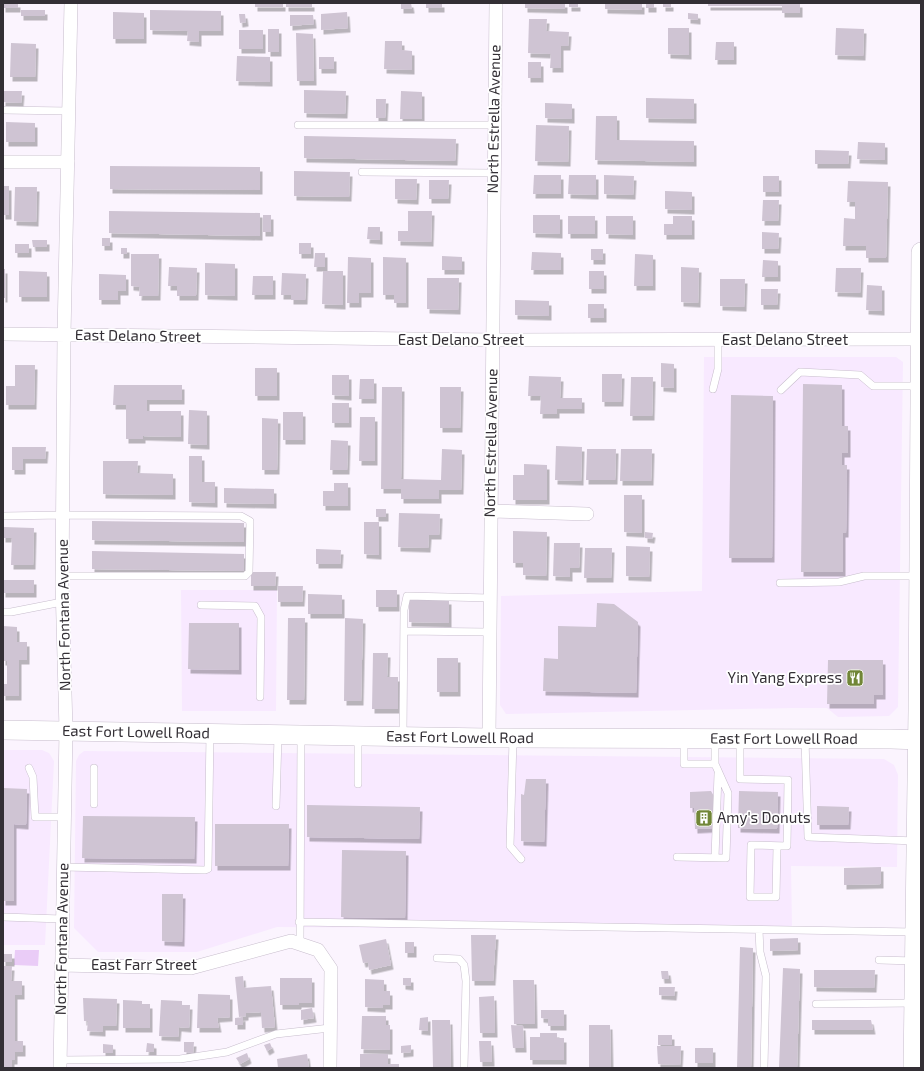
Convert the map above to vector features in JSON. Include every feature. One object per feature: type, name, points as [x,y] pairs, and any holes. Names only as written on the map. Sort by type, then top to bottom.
[{"type":"main road","points":[[913,1068],[915,960],[918,932],[919,869],[917,841],[919,812],[921,252]]},
{"type":"main road","name":"East Fort Lowell Road","points":[[3,730],[489,738],[919,740]]},
{"type":"street","name":"North Fontana Avenue","points":[[60,1064],[66,730],[62,602],[64,335],[71,3]]},
{"type":"street","name":"North Estrella Avenue","points":[[489,738],[496,3]]},
{"type":"street","points":[[3,162],[68,162]]},
{"type":"street","name":"East Delano Street","points":[[3,334],[492,340],[920,340]]},
{"type":"street","points":[[490,511],[587,514]]},
{"type":"street","name":"East Farr Street","points":[[62,965],[192,968],[291,941],[318,950],[331,970],[330,1028]]},
{"type":"street","points":[[330,1028],[330,1068]]},
{"type":"lane","points":[[3,110],[69,111]]},
{"type":"lane","points":[[298,125],[494,125]]},
{"type":"lane","points":[[362,172],[494,173]]},
{"type":"lane","points":[[713,389],[718,369],[718,340]]},
{"type":"lane","points":[[781,390],[800,372],[860,375],[873,386],[920,386]]},
{"type":"lane","points":[[3,516],[241,516],[250,521],[249,572],[245,576],[62,576]]},
{"type":"lane","points":[[780,583],[839,582],[864,576],[920,584]]},
{"type":"lane","points":[[403,737],[404,610],[407,596],[490,598]]},
{"type":"lane","points":[[3,612],[11,612],[62,602]]},
{"type":"lane","points":[[201,605],[255,606],[261,617],[260,697]]},
{"type":"lane","points":[[404,632],[489,632]]},
{"type":"lane","points":[[63,867],[208,869],[210,733]]},
{"type":"lane","points":[[276,806],[278,734]]},
{"type":"lane","points":[[300,944],[301,735]]},
{"type":"lane","points":[[358,736],[358,784]]},
{"type":"lane","points":[[513,738],[510,846],[521,860]]},
{"type":"lane","points":[[684,738],[684,764],[716,767]]},
{"type":"lane","points":[[715,739],[715,858]]},
{"type":"lane","points":[[740,739],[740,779],[788,780],[787,846],[777,846],[751,846],[750,897],[776,897],[777,846]]},
{"type":"lane","points":[[805,739],[808,837],[917,841]]},
{"type":"lane","points":[[677,857],[726,858],[728,793],[716,767]]},
{"type":"lane","points":[[29,768],[33,777],[35,817],[64,817]]},
{"type":"lane","points":[[94,768],[94,804]]},
{"type":"lane","points":[[3,917],[62,918]]},
{"type":"lane","points":[[300,922],[918,932]]},
{"type":"lane","points":[[759,930],[760,952],[766,976],[764,1068]]},
{"type":"lane","points":[[437,958],[459,959],[464,965],[466,981],[464,1068]]},
{"type":"lane","points":[[879,960],[915,960]]},
{"type":"lane","points":[[816,1004],[914,1003]]},
{"type":"lane","points":[[60,1064],[180,1059],[227,1052],[276,1034],[330,1028]]},
{"type":"shaded area","points":[[704,357],[896,357],[903,362],[898,707],[889,716],[838,717],[827,708],[506,714],[500,705],[501,596],[702,591]]},
{"type":"shaded area","points":[[181,590],[277,590],[276,711],[182,711]]},
{"type":"shaded area","points":[[3,750],[42,750],[49,753],[54,761],[45,945],[3,945]]},
{"type":"shaded area","points":[[84,751],[884,759],[894,765],[898,775],[897,867],[791,866],[792,926],[421,922],[419,928],[277,927],[197,952],[98,952],[74,928],[76,761],[79,755]]},
{"type":"shaded area","points":[[15,950],[39,950],[38,966],[14,965]]},
{"type":"building","points":[[3,3],[18,3],[18,8],[3,8]]},
{"type":"building","points":[[255,3],[283,3],[283,7],[255,7]]},
{"type":"building","points":[[286,3],[312,3],[312,7],[286,7]]},
{"type":"building","points":[[401,3],[411,3],[412,9],[401,9]]},
{"type":"building","points":[[426,3],[442,3],[442,8],[426,8]]},
{"type":"building","points":[[525,3],[565,3],[565,9],[525,8]]},
{"type":"building","points":[[569,3],[578,3],[578,7],[569,7]]},
{"type":"building","points":[[605,3],[642,3],[642,10],[605,9]]},
{"type":"building","points":[[646,3],[654,3],[654,8],[646,8]]},
{"type":"building","points":[[663,3],[671,3],[671,7],[663,7]]},
{"type":"building","points":[[708,3],[800,3],[800,13],[782,13],[782,6],[708,6]]},
{"type":"building","points":[[21,10],[45,10],[45,16],[21,16]]},
{"type":"building","points":[[150,10],[221,11],[221,31],[199,31],[199,42],[187,41],[188,31],[150,30]]},
{"type":"building","points":[[113,12],[144,13],[144,39],[113,39]]},
{"type":"building","points":[[347,12],[348,28],[321,30],[321,14]]},
{"type":"building","points":[[688,13],[698,14],[698,20],[688,19]]},
{"type":"building","points":[[239,14],[245,14],[246,22],[240,23]]},
{"type":"building","points":[[290,15],[313,15],[314,24],[290,26]]},
{"type":"building","points":[[529,19],[547,19],[546,31],[569,32],[568,46],[561,46],[561,68],[550,68],[551,54],[528,53]]},
{"type":"building","points":[[668,28],[689,28],[689,55],[668,54]]},
{"type":"building","points":[[836,28],[864,29],[863,56],[835,55]]},
{"type":"building","points":[[268,29],[279,29],[279,52],[268,52]]},
{"type":"building","points":[[239,30],[263,30],[263,49],[239,49]]},
{"type":"building","points":[[296,33],[313,34],[314,81],[297,81]]},
{"type":"building","points":[[385,41],[402,41],[402,50],[412,51],[412,70],[384,69]]},
{"type":"building","points":[[716,42],[734,42],[734,60],[715,60]]},
{"type":"building","points":[[11,43],[36,44],[35,77],[10,77]]},
{"type":"building","points":[[237,56],[270,57],[270,82],[236,81]]},
{"type":"building","points":[[319,57],[334,57],[334,69],[319,69]]},
{"type":"building","points":[[528,62],[541,62],[541,78],[528,78]]},
{"type":"building","points":[[304,90],[346,91],[345,114],[304,113]]},
{"type":"building","points":[[3,91],[22,91],[21,103],[3,102]]},
{"type":"building","points":[[401,91],[422,92],[422,119],[400,119]]},
{"type":"building","points":[[646,98],[694,99],[694,119],[646,118]]},
{"type":"building","points":[[376,99],[386,99],[385,118],[376,118]]},
{"type":"building","points":[[545,103],[572,104],[572,119],[545,118]]},
{"type":"building","points":[[596,116],[617,116],[617,140],[694,141],[694,162],[595,160]]},
{"type":"building","points":[[6,122],[35,123],[35,142],[6,142]]},
{"type":"building","points":[[536,125],[569,126],[568,162],[535,161]]},
{"type":"building","points":[[304,136],[456,139],[455,161],[304,158]]},
{"type":"building","points":[[858,142],[885,143],[885,160],[857,159]]},
{"type":"building","points":[[815,150],[849,151],[848,164],[815,164]]},
{"type":"building","points":[[110,166],[260,167],[260,190],[110,189]]},
{"type":"building","points":[[294,171],[350,172],[349,197],[294,196]]},
{"type":"building","points":[[534,175],[561,175],[561,194],[533,194]]},
{"type":"building","points":[[569,175],[596,175],[596,195],[568,194]]},
{"type":"building","points":[[604,175],[634,176],[633,195],[604,194]]},
{"type":"building","points":[[763,176],[779,176],[779,192],[763,192]]},
{"type":"building","points":[[395,179],[417,179],[416,200],[395,199]]},
{"type":"building","points":[[429,180],[449,180],[448,199],[429,199]]},
{"type":"building","points":[[848,181],[888,182],[886,258],[866,258],[866,246],[843,246],[844,218],[855,219],[855,202],[847,202]]},
{"type":"building","points":[[3,186],[9,186],[9,215],[3,215]]},
{"type":"building","points":[[15,187],[37,187],[36,222],[14,221]]},
{"type":"building","points":[[665,191],[692,192],[692,210],[665,209]]},
{"type":"building","points":[[763,200],[779,200],[778,221],[762,221]]},
{"type":"building","points":[[109,211],[260,213],[260,236],[109,233]]},
{"type":"building","points":[[408,211],[432,211],[431,242],[398,241],[398,231],[408,231]]},
{"type":"building","points":[[263,215],[271,215],[271,232],[263,232]]},
{"type":"building","points":[[533,215],[560,215],[560,234],[533,233]]},
{"type":"building","points":[[568,216],[595,216],[595,234],[568,234]]},
{"type":"building","points":[[606,216],[633,216],[633,235],[606,234]]},
{"type":"building","points":[[673,216],[692,216],[692,235],[664,235],[664,224],[673,224]]},
{"type":"building","points":[[368,227],[380,227],[380,240],[367,239]]},
{"type":"building","points":[[762,232],[779,233],[778,249],[762,249]]},
{"type":"building","points":[[102,238],[110,238],[110,246],[102,246]]},
{"type":"building","points":[[32,240],[47,240],[47,247],[33,247]]},
{"type":"building","points":[[299,243],[311,243],[311,254],[299,254]]},
{"type":"building","points":[[15,244],[29,244],[29,253],[15,253]]},
{"type":"building","points":[[121,248],[127,248],[127,254],[121,254]]},
{"type":"building","points":[[591,249],[603,249],[603,260],[591,260]]},
{"type":"building","points":[[532,252],[561,253],[561,270],[531,270]]},
{"type":"building","points":[[315,253],[325,253],[325,267],[314,267]]},
{"type":"building","points":[[131,254],[159,254],[158,296],[139,296],[140,287],[131,286]]},
{"type":"building","points":[[635,254],[653,255],[653,286],[634,286]]},
{"type":"building","points":[[442,256],[462,257],[462,270],[442,270]]},
{"type":"building","points":[[348,257],[371,258],[371,293],[359,293],[359,303],[347,303]]},
{"type":"building","points":[[383,257],[406,258],[406,303],[394,303],[394,295],[383,295]]},
{"type":"building","points":[[763,260],[778,261],[778,277],[762,277]]},
{"type":"building","points":[[205,263],[235,264],[235,296],[205,295]]},
{"type":"building","points":[[169,267],[197,268],[196,296],[177,296],[177,286],[168,286]]},
{"type":"building","points":[[681,267],[699,268],[698,303],[681,302]]},
{"type":"building","points":[[836,268],[861,268],[860,293],[835,292]]},
{"type":"building","points":[[3,269],[5,269],[5,298],[3,298]]},
{"type":"building","points":[[19,271],[47,272],[47,297],[19,297]]},
{"type":"building","points":[[323,271],[343,271],[343,305],[322,304]]},
{"type":"building","points":[[589,271],[604,271],[604,289],[589,289]]},
{"type":"building","points":[[282,273],[306,274],[305,300],[291,300],[291,295],[281,295]]},
{"type":"building","points":[[99,274],[126,275],[126,291],[118,291],[118,300],[99,300]]},
{"type":"building","points":[[253,276],[273,276],[273,295],[252,295]]},
{"type":"building","points":[[427,278],[459,278],[458,310],[427,309]]},
{"type":"building","points":[[720,279],[745,279],[744,307],[720,306]]},
{"type":"building","points":[[867,285],[882,286],[882,311],[866,310]]},
{"type":"building","points":[[761,289],[778,289],[777,305],[761,305]]},
{"type":"building","points":[[515,300],[549,301],[549,316],[515,315]]},
{"type":"building","points":[[588,304],[604,304],[604,318],[588,318]]},
{"type":"building","points":[[661,363],[674,364],[674,388],[661,387]]},
{"type":"building","points":[[15,365],[35,365],[34,405],[6,405],[6,386],[15,386]]},
{"type":"building","points":[[255,368],[277,368],[277,396],[255,396]]},
{"type":"building","points":[[602,374],[622,374],[621,402],[602,402]]},
{"type":"building","points":[[332,375],[349,375],[349,396],[332,395]]},
{"type":"building","points":[[529,376],[561,377],[560,398],[582,398],[582,409],[557,409],[557,414],[540,414],[541,396],[528,396]]},
{"type":"building","points":[[631,377],[653,377],[652,416],[630,416]]},
{"type":"building","points":[[360,379],[374,379],[374,399],[359,399]]},
{"type":"building","points":[[803,384],[842,385],[842,426],[848,426],[848,453],[842,453],[842,465],[847,465],[846,533],[843,533],[843,572],[801,572]]},
{"type":"building","points":[[114,385],[182,385],[182,400],[147,400],[147,411],[181,411],[181,437],[143,436],[143,439],[126,439],[126,405],[113,405]]},
{"type":"building","points":[[382,387],[402,387],[401,479],[441,480],[442,449],[462,450],[461,490],[439,490],[439,499],[401,499],[401,489],[381,489]]},
{"type":"building","points":[[440,387],[461,387],[460,428],[440,428]]},
{"type":"building","points":[[731,395],[773,396],[772,558],[729,558]]},
{"type":"building","points":[[332,403],[349,403],[349,423],[332,423]]},
{"type":"building","points":[[189,410],[207,411],[207,445],[188,444]]},
{"type":"building","points":[[283,412],[303,412],[303,440],[283,440]]},
{"type":"building","points":[[360,417],[375,417],[375,461],[359,461]]},
{"type":"building","points":[[262,418],[278,419],[277,470],[262,470]]},
{"type":"building","points":[[331,440],[348,441],[347,470],[330,470]]},
{"type":"building","points":[[556,446],[582,447],[581,481],[555,480]]},
{"type":"building","points":[[12,447],[46,447],[45,459],[23,459],[23,470],[12,470]]},
{"type":"building","points":[[587,449],[616,449],[615,480],[586,480]]},
{"type":"building","points":[[621,449],[652,449],[651,481],[620,481]]},
{"type":"building","points":[[189,456],[202,456],[202,482],[215,482],[215,503],[189,502]]},
{"type":"building","points":[[103,461],[138,461],[137,473],[173,474],[173,495],[103,494]]},
{"type":"building","points":[[524,464],[547,465],[547,500],[513,500],[513,475],[524,475]]},
{"type":"building","points":[[334,483],[348,483],[348,506],[323,506],[323,491],[334,491]]},
{"type":"building","points":[[224,488],[274,489],[274,504],[224,503]]},
{"type":"building","points":[[624,495],[642,495],[642,533],[624,532]]},
{"type":"building","points":[[376,509],[386,509],[386,517],[376,517]]},
{"type":"building","points":[[399,513],[440,514],[439,535],[429,535],[428,548],[398,547]]},
{"type":"building","points":[[92,521],[244,523],[244,542],[92,540]]},
{"type":"building","points":[[364,522],[379,522],[379,555],[364,554]]},
{"type":"building","points":[[3,527],[34,528],[33,565],[11,565],[12,538],[3,538]]},
{"type":"building","points":[[513,531],[547,532],[546,576],[523,575],[523,563],[513,563]]},
{"type":"building","points":[[645,532],[653,533],[652,539],[645,538]]},
{"type":"building","points":[[554,543],[580,543],[579,568],[570,568],[570,577],[553,576]]},
{"type":"building","points":[[626,546],[650,547],[649,577],[626,576]]},
{"type":"building","points":[[585,548],[612,548],[611,578],[584,578]]},
{"type":"building","points":[[316,549],[341,550],[340,564],[316,564]]},
{"type":"building","points":[[92,551],[244,554],[244,571],[92,569]]},
{"type":"building","points":[[251,572],[276,572],[275,586],[251,586]]},
{"type":"building","points":[[3,580],[34,580],[34,593],[3,593]]},
{"type":"building","points":[[278,586],[303,586],[302,602],[278,602]]},
{"type":"building","points":[[376,590],[397,590],[397,607],[376,607]]},
{"type":"building","points":[[308,594],[342,595],[342,614],[308,614]]},
{"type":"building","points":[[409,599],[449,600],[449,623],[409,622]]},
{"type":"building","points":[[597,603],[614,604],[638,622],[636,693],[543,691],[544,658],[558,659],[558,626],[596,627]]},
{"type":"building","points":[[288,618],[305,618],[304,700],[287,700]]},
{"type":"building","points":[[345,618],[363,619],[361,701],[344,701]]},
{"type":"building","points":[[189,623],[239,623],[239,670],[188,669]]},
{"type":"building","points":[[3,626],[17,627],[17,642],[27,642],[27,660],[19,660],[19,696],[3,696],[3,684],[7,684],[7,661],[3,661]]},
{"type":"building","points":[[373,653],[388,653],[387,677],[398,677],[398,709],[372,709]]},
{"type":"building","points":[[437,658],[458,658],[458,692],[437,692]]},
{"type":"building","name":"Yin Yang Express","points":[[828,660],[883,660],[883,695],[874,695],[874,704],[827,704]]},
{"type":"building","points":[[526,779],[546,779],[544,842],[521,841],[521,794],[524,795]]},
{"type":"building","points":[[3,788],[27,789],[26,825],[14,824],[14,901],[3,901]]},
{"type":"building","name":"Amy's Donuts","points":[[711,791],[715,798],[716,806],[713,806],[713,828],[695,829],[694,808],[690,808],[690,792]]},
{"type":"building","points":[[739,791],[778,792],[777,829],[738,828]]},
{"type":"building","points":[[307,805],[420,807],[419,839],[307,837]]},
{"type":"building","points":[[817,806],[849,807],[848,825],[817,825]]},
{"type":"building","points":[[83,816],[195,817],[194,859],[82,858]]},
{"type":"building","points":[[215,824],[289,824],[288,866],[215,866]]},
{"type":"building","points":[[342,850],[406,851],[405,918],[341,917]]},
{"type":"building","points":[[881,867],[881,884],[844,885],[844,868]]},
{"type":"building","points":[[162,894],[183,894],[182,942],[162,941]]},
{"type":"building","points":[[471,935],[496,935],[493,981],[472,981]]},
{"type":"building","points":[[798,938],[798,950],[770,951],[770,939]]},
{"type":"building","points":[[386,939],[391,965],[369,970],[368,962],[363,963],[359,945]]},
{"type":"building","points":[[405,942],[414,942],[414,953],[405,953]]},
{"type":"building","points":[[740,947],[753,948],[751,1068],[737,1068]]},
{"type":"building","points":[[3,954],[12,954],[12,962],[3,962]]},
{"type":"building","points":[[3,966],[12,966],[11,981],[22,981],[22,995],[15,995],[15,1041],[23,1041],[23,1052],[15,1052],[15,1060],[12,1060],[12,1068],[3,1068]]},
{"type":"building","points":[[783,968],[800,969],[797,1068],[779,1068]]},
{"type":"building","points":[[814,970],[875,970],[874,988],[814,987]]},
{"type":"building","points":[[661,971],[668,971],[669,979],[662,979]]},
{"type":"building","points":[[243,976],[244,988],[271,986],[275,1027],[262,1028],[261,1012],[246,1013],[246,1016],[239,1017],[235,977]]},
{"type":"building","points":[[280,978],[312,978],[312,1003],[280,1005]]},
{"type":"building","points":[[403,978],[411,978],[411,986],[403,985]]},
{"type":"building","points":[[365,979],[384,980],[384,991],[390,991],[390,1005],[383,1005],[383,1008],[365,1007]]},
{"type":"building","points":[[513,980],[534,980],[535,1024],[514,1024]]},
{"type":"building","points":[[659,987],[675,987],[674,996],[659,995]]},
{"type":"building","points":[[198,994],[230,995],[230,1017],[217,1018],[219,1028],[197,1028]]},
{"type":"building","points":[[494,996],[495,1033],[480,1033],[479,997]]},
{"type":"building","points":[[83,998],[117,999],[116,1026],[103,1026],[103,1032],[87,1031],[88,1021],[84,1021]]},
{"type":"building","points":[[123,1000],[142,1001],[142,1004],[150,1004],[150,1028],[123,1028]]},
{"type":"building","points":[[161,1000],[182,1001],[182,1005],[190,1005],[189,1028],[179,1027],[178,1037],[159,1036]]},
{"type":"building","points":[[312,1008],[314,1018],[301,1020],[301,1010]]},
{"type":"building","points":[[541,1010],[564,1010],[564,1026],[548,1026],[548,1019],[541,1018]]},
{"type":"building","points":[[362,1016],[386,1016],[386,1025],[390,1025],[390,1050],[361,1049]]},
{"type":"building","points":[[243,1017],[243,1025],[235,1025],[235,1018]]},
{"type":"building","points":[[428,1017],[428,1031],[419,1030],[420,1018]]},
{"type":"building","points":[[432,1020],[450,1020],[451,1068],[433,1068]]},
{"type":"building","points":[[812,1020],[871,1020],[873,1030],[812,1030]]},
{"type":"building","points":[[511,1025],[523,1026],[524,1048],[513,1048]]},
{"type":"building","points":[[589,1025],[610,1025],[611,1068],[589,1068]]},
{"type":"building","points":[[540,1033],[557,1033],[557,1038],[564,1038],[564,1060],[530,1060],[530,1037],[540,1037]]},
{"type":"building","points":[[658,1035],[672,1035],[672,1045],[658,1045]]},
{"type":"building","points":[[479,1041],[491,1041],[492,1062],[480,1062]]},
{"type":"building","points":[[184,1042],[194,1042],[193,1053],[184,1052]]},
{"type":"building","points":[[147,1043],[154,1044],[154,1052],[146,1052]]},
{"type":"building","points":[[270,1043],[272,1048],[267,1051],[264,1045]]},
{"type":"building","points":[[103,1044],[113,1045],[113,1053],[103,1053]]},
{"type":"building","points":[[411,1045],[411,1052],[401,1053],[401,1046]]},
{"type":"building","points":[[657,1046],[681,1046],[680,1065],[658,1064]]},
{"type":"building","points":[[695,1048],[713,1048],[713,1063],[695,1063]]},
{"type":"building","points":[[247,1053],[249,1059],[240,1064],[236,1058]]},
{"type":"building","points":[[307,1054],[309,1068],[278,1068],[277,1059]]},
{"type":"building","points":[[360,1054],[388,1054],[388,1064],[399,1064],[399,1068],[360,1068]]},
{"type":"place","name":"Yin Yang Express","points":[[855,678]]},
{"type":"place","name":"Amy's Donuts","points":[[704,818]]}]
